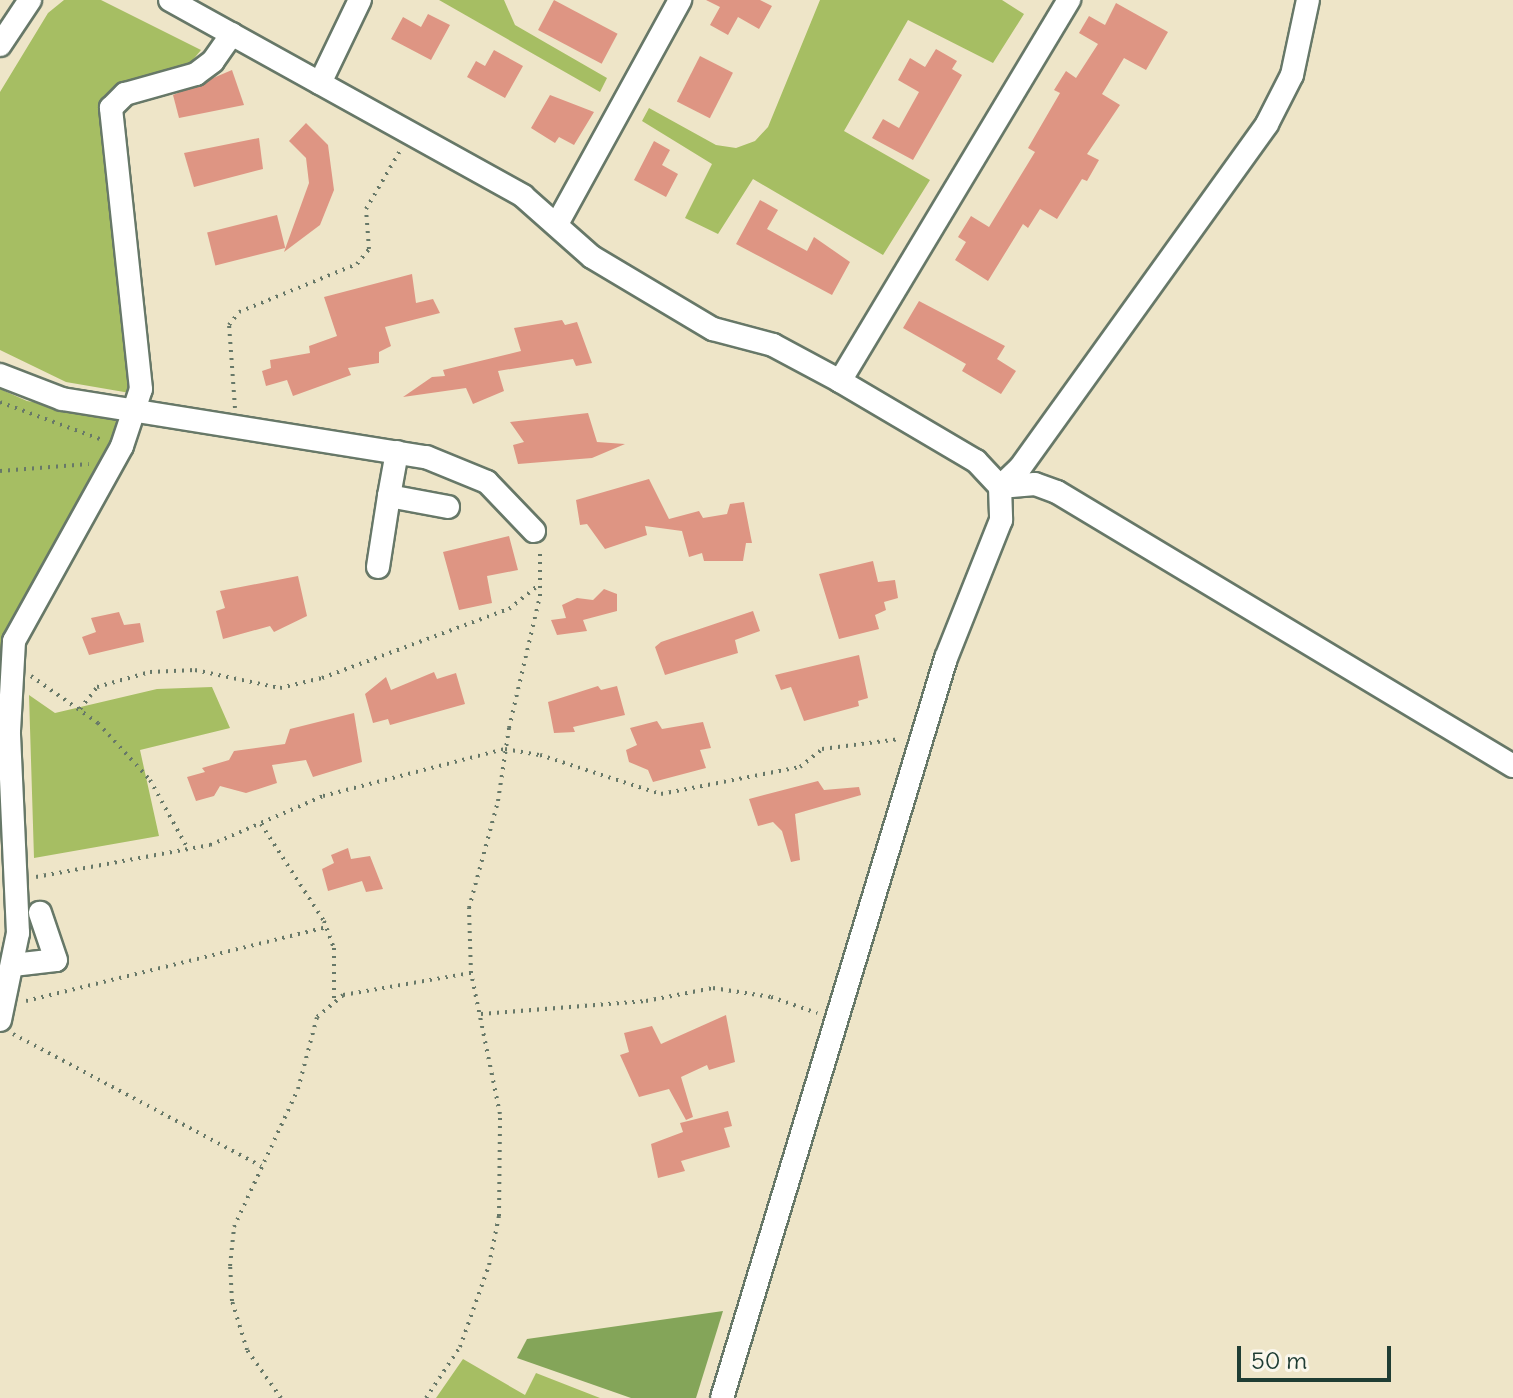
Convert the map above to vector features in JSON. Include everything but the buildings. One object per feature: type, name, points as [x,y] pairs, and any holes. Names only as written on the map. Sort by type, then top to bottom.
[{"type":"street","points":[[5,36],[17,0]]},
{"type":"street","points":[[5,36],[30,0]]},
{"type":"street","points":[[170,0],[523,196],[592,257],[713,329],[795,354],[976,461],[1000,487],[1001,520],[957,623],[722,1398]]},
{"type":"street","points":[[320,83],[360,0]]},
{"type":"street","points":[[557,224],[680,0]]},
{"type":"street","points":[[840,381],[1069,0]]},
{"type":"street","points":[[1000,487],[1020,468],[1267,124],[1292,75],[1308,0]]},
{"type":"street","points":[[1,1018],[13,965],[9,731],[11,666],[22,621],[118,454],[138,410],[142,373],[111,108],[125,94],[196,74],[213,61],[232,34]]},
{"type":"street","points":[[0,375],[41,394],[397,452],[460,467],[487,482],[534,531]]},
{"type":"street","points":[[378,567],[397,452]]},
{"type":"street","points":[[1000,487],[1035,484],[1057,492],[1513,766]]},
{"type":"street","points":[[389,496],[448,507]]},
{"type":"street","points":[[13,965],[56,960],[40,913]]},
{"type":"path","points":[[235,426],[229,325],[239,312],[357,264],[369,249],[366,209],[410,133]]},
{"type":"path","points":[[0,402],[118,454]]},
{"type":"path","points":[[0,471],[118,454]]},
{"type":"path","points":[[426,1398],[465,1334],[499,1216],[500,1114],[471,973],[469,908],[498,801],[505,749],[541,584],[542,553],[534,531]]},
{"type":"path","points":[[80,709],[97,687],[150,672],[195,670],[280,688],[322,678],[509,609],[541,584]]},
{"type":"path","points":[[11,666],[80,709],[150,780],[188,849]]},
{"type":"path","points":[[12,876],[188,849],[261,824],[323,796],[505,749],[540,755],[661,794],[800,767],[822,749],[922,737]]},
{"type":"path","points":[[261,824],[327,927],[334,948],[334,999]]},
{"type":"path","points":[[1,1018],[327,927]]},
{"type":"path","points":[[281,1398],[247,1350],[232,1301],[234,1227],[298,1089],[317,1017],[334,999],[471,973]]},
{"type":"path","points":[[481,1014],[646,1001],[713,988],[771,997],[837,1019]]},
{"type":"path","points":[[1,1018],[261,1166]]},
{"type":"green space","points":[[64,0],[101,0],[201,50],[187,67],[113,89],[101,106],[133,369],[130,393],[66,382],[0,350],[0,92],[48,13]]},
{"type":"green space","points":[[439,0],[504,0],[515,25],[607,78],[600,92]]},
{"type":"green space","points":[[820,0],[1002,0],[1024,14],[993,63],[908,20],[844,131],[930,180],[883,255],[753,179],[718,234],[685,218],[712,164],[642,121],[649,108],[716,145],[736,148],[755,141],[768,127]]},
{"type":"green space","points":[[0,389],[27,401],[122,416],[91,488],[6,634],[0,677]]},
{"type":"green space","points":[[212,687],[230,728],[140,750],[159,836],[34,858],[29,695],[55,713],[157,689]]},
{"type":"green space","points":[[723,1311],[696,1398],[631,1398],[517,1358],[527,1339]]},
{"type":"green space","points":[[463,1359],[525,1395],[536,1373],[600,1398],[436,1398]]}]
